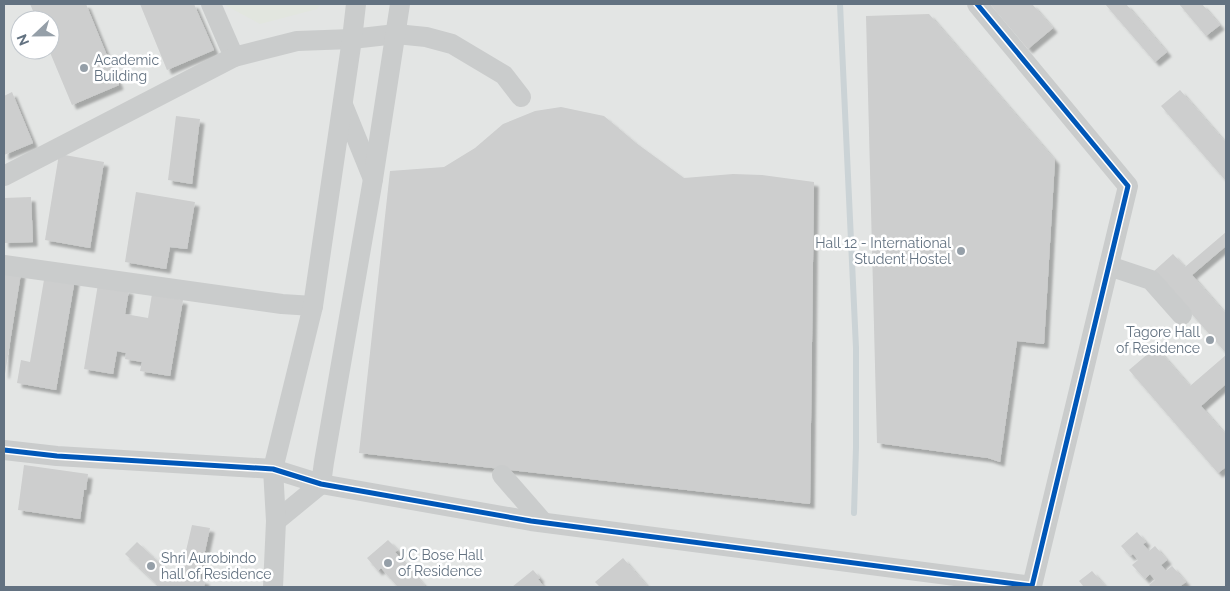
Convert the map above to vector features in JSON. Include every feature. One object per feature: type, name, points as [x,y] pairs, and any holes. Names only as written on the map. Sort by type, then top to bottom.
[{"type":"street","points":[[211,4],[234,57]]},
{"type":"street","points":[[273,587],[276,521],[273,469],[313,306],[356,4]]},
{"type":"street","points":[[276,521],[321,484],[374,179],[400,4]]},
{"type":"street","points":[[4,450],[58,456],[273,469],[321,484],[543,522],[1032,586],[1128,186],[977,4]]},
{"type":"street","points":[[4,176],[234,57],[297,40],[352,39],[396,34],[426,37],[452,44],[504,75],[521,97]]},
{"type":"street","points":[[343,105],[374,179]]},
{"type":"street","points":[[4,265],[282,304],[313,306]]},
{"type":"street","points":[[1109,266],[1151,280],[1182,315]]},
{"type":"street","points":[[502,475],[543,522]]},
{"type":"shaded area","points":[[4,4],[1226,4],[1226,587],[4,587]]},
{"type":"shaded area","points":[[223,4],[321,4],[317,9],[260,24]]},
{"type":"building","name":"Academic Building","points":[[30,4],[86,4],[119,85],[72,105],[53,60],[60,60],[60,10],[33,10]]},
{"type":"building","name":"Academic Building","points":[[140,4],[194,4],[214,50],[167,70]]},
{"type":"building","points":[[990,4],[1032,4],[1053,28],[1028,49]]},
{"type":"building","points":[[1105,4],[1126,4],[1167,52],[1155,62]]},
{"type":"building","points":[[1179,4],[1202,4],[1220,25],[1206,36]]},
{"type":"building","name":"Hall 12 - International Student Hostel","points":[[929,14],[1055,160],[1044,344],[1017,341],[1000,462],[988,458],[877,443],[866,16]]},
{"type":"building","points":[[1180,90],[1226,143],[1226,181],[1161,106]]},
{"type":"building","points":[[12,92],[33,143],[4,155],[4,96]]},
{"type":"building","points":[[561,107],[604,116],[636,143],[684,178],[733,174],[762,175],[814,182],[810,504],[359,453],[390,171],[444,167],[475,148],[503,124],[535,111]]},
{"type":"building","points":[[176,116],[200,119],[192,184],[168,180]]},
{"type":"building","points":[[59,154],[104,162],[90,248],[45,240]]},
{"type":"building","points":[[136,192],[195,202],[187,249],[170,247],[166,269],[125,262]]},
{"type":"building","points":[[31,197],[33,242],[4,243],[4,198]]},
{"type":"building","points":[[1226,232],[1226,246],[1192,275],[1226,314],[1226,353],[1153,272],[1173,254],[1185,267]]},
{"type":"building","points":[[4,270],[21,273],[5,374],[4,374]]},
{"type":"building","points":[[45,274],[75,279],[56,390],[17,383],[21,360],[30,362]]},
{"type":"building","points":[[98,284],[129,290],[125,314],[148,318],[152,294],[183,300],[170,376],[140,371],[142,362],[125,359],[126,353],[117,351],[113,374],[84,369]]},
{"type":"building","points":[[1156,347],[1190,386],[1226,355],[1226,384],[1201,406],[1226,435],[1226,467],[1218,473],[1129,370]]},
{"type":"building","points":[[24,465],[88,474],[80,519],[18,510]]},
{"type":"building","name":"Shri Aurobindo hall of Residence","points":[[192,525],[210,528],[199,579],[205,580],[204,587],[158,587],[125,554],[137,542],[179,581]]},
{"type":"building","points":[[1137,532],[1146,542],[1143,544],[1149,551],[1155,546],[1167,560],[1161,565],[1166,571],[1172,566],[1186,582],[1179,587],[1151,587],[1149,585],[1155,580],[1150,574],[1145,579],[1132,565],[1138,560],[1133,554],[1130,556],[1121,546]]},
{"type":"building","name":"J C Bose Hall of Residence","points":[[388,540],[398,550],[395,552],[426,587],[398,587],[381,568],[378,571],[367,558]]},
{"type":"building","points":[[623,558],[648,587],[600,587],[595,582]]},
{"type":"building","name":"J C Bose Hall of Residence","points":[[533,570],[540,578],[538,579],[544,587],[512,587]]},
{"type":"building","points":[[1092,571],[1106,587],[1084,587],[1079,581]]},
{"type":"waterway","points":[[840,4],[856,348],[854,513]]},
{"type":"cycle path","points":[[4,450],[57,456],[273,469],[321,484],[531,521],[1032,586],[1128,186],[977,4]]},
{"type":"place","name":"Academic Building","points":[[84,68]]},
{"type":"place","name":"Hall 12 - International Student Hostel","points":[[961,251]]},
{"type":"place","name":"Tagore Hall of Residence","points":[[1210,340]]},
{"type":"place","name":"J C Bose Hall of Residence","points":[[388,563]]},
{"type":"place","name":"Shri Aurobindo hall of Residence","points":[[151,566]]}]
